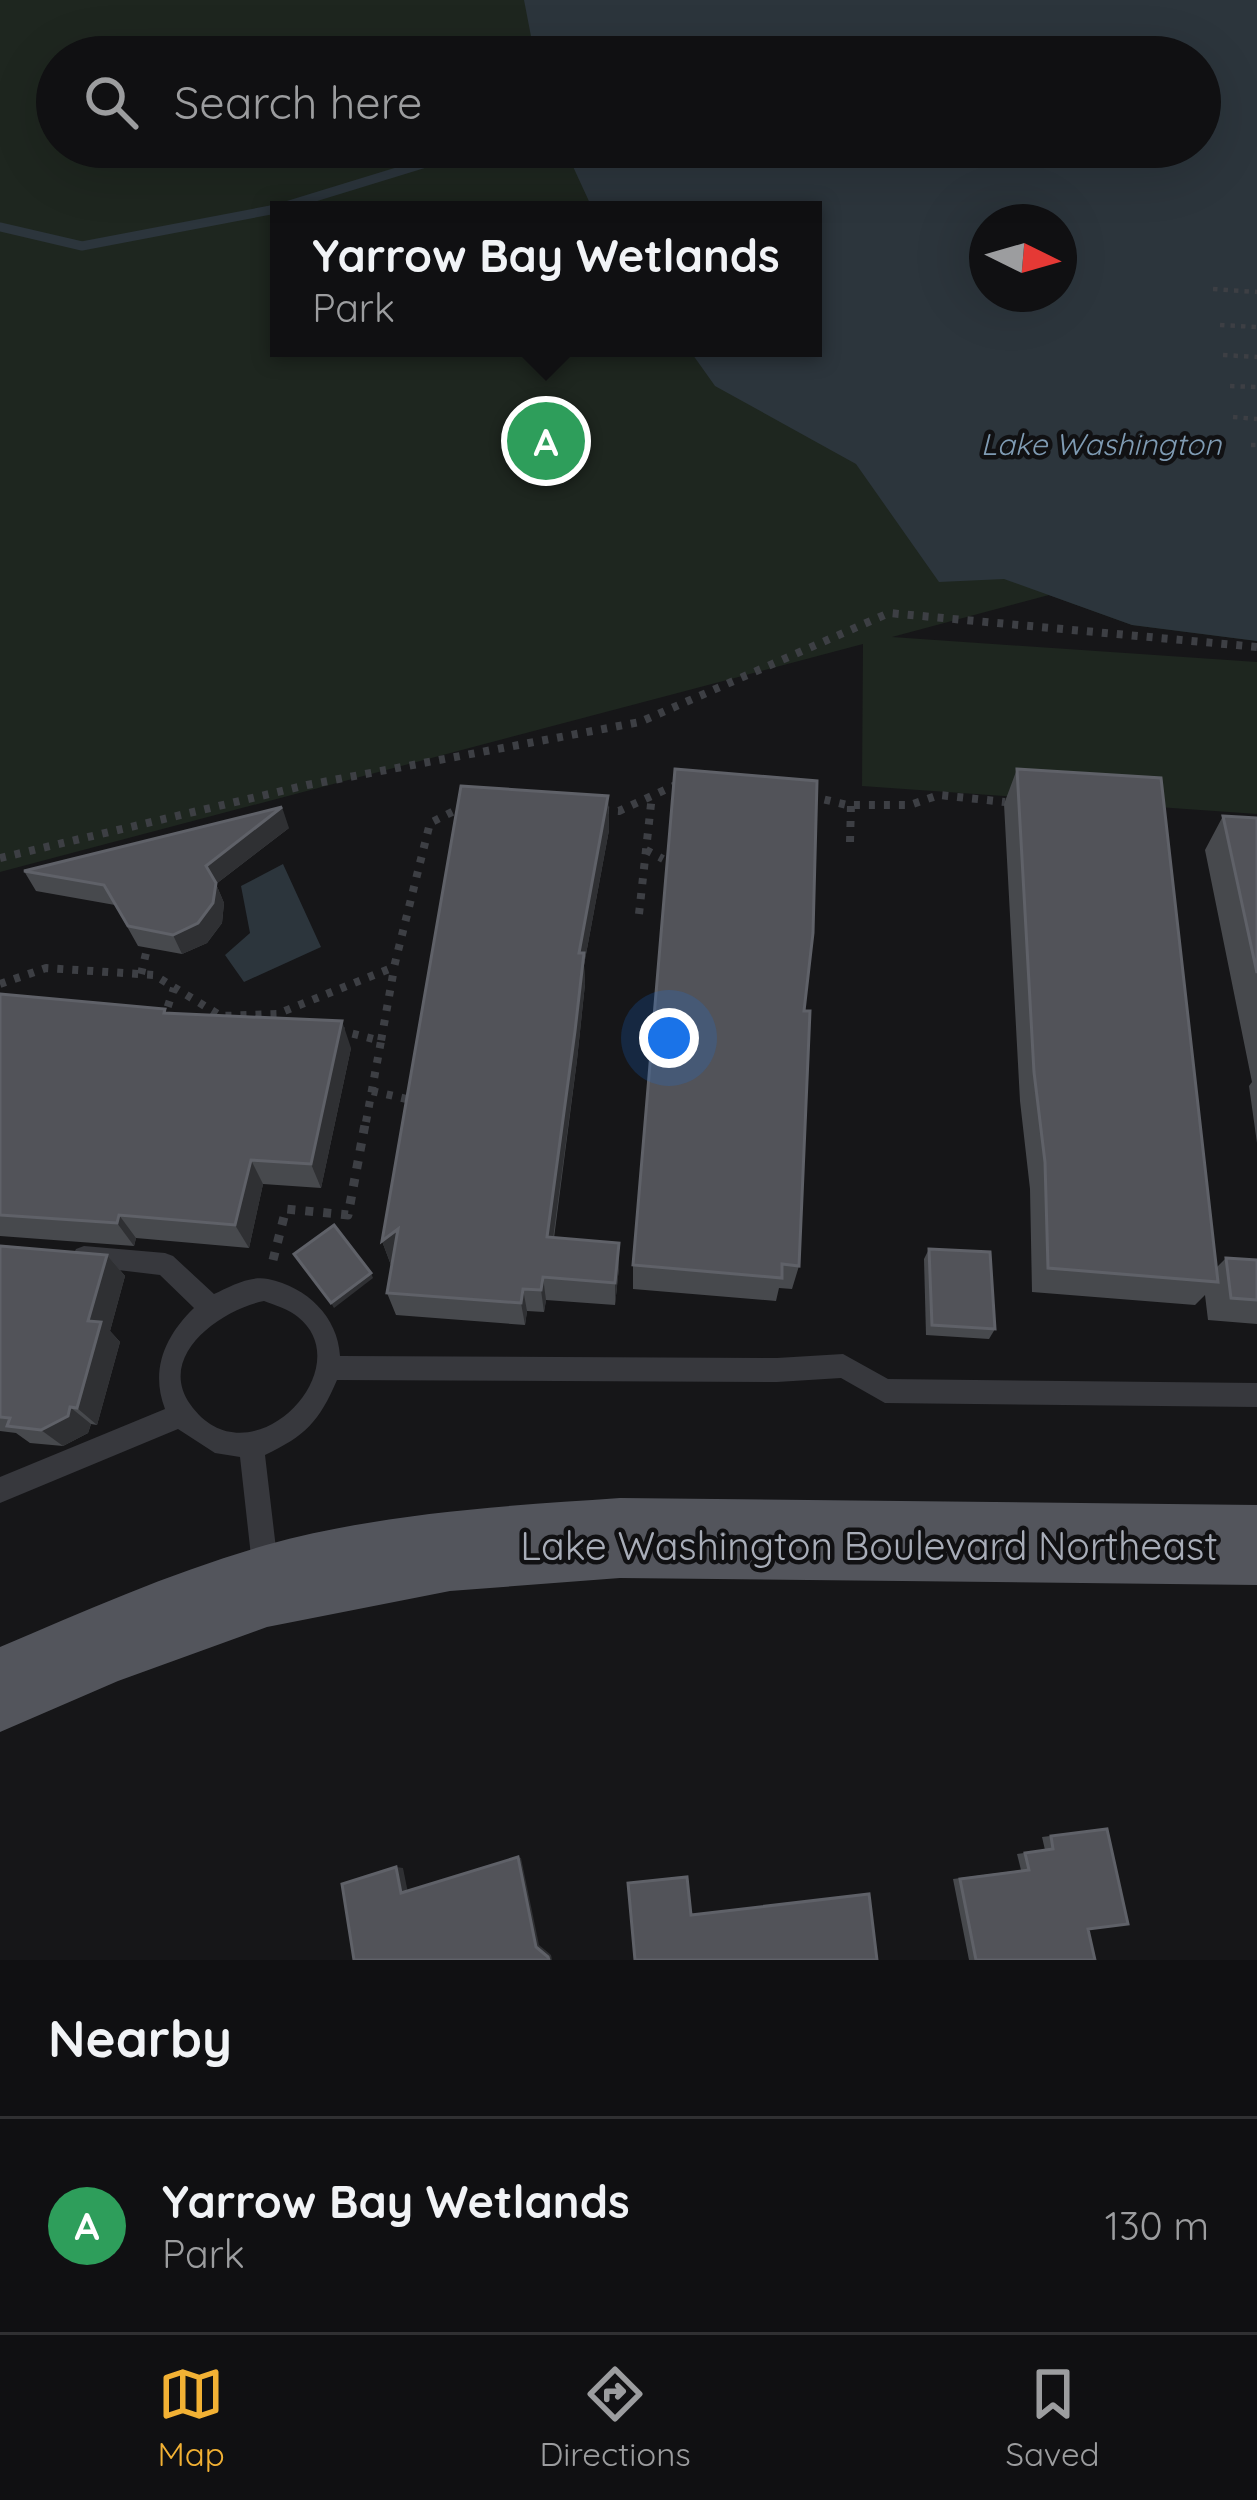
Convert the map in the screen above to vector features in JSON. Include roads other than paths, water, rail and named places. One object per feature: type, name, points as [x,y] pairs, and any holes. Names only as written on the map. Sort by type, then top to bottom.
[{"type":"main road","name":"Lake Washington Boulevard Northeast","points":[[0,1690],[107,1642],[267,1586],[450,1550],[620,1538],[1257,1545]]},
{"type":"lane","points":[[47,1254],[164,1264],[210,1307]]},
{"type":"lane","points":[[265,1289],[290,1295],[312,1309],[325,1330],[329,1368],[316,1404],[296,1426],[251,1446],[224,1445],[200,1434],[181,1415],[172,1390],[172,1363],[181,1338],[210,1307],[248,1290],[265,1289]]},
{"type":"lane","points":[[329,1368],[777,1370],[843,1366],[885,1391],[1257,1395]]},
{"type":"lane","points":[[0,1490],[181,1415]]},
{"type":"lane","points":[[251,1446],[267,1586]]},
{"type":"water","name":"Lake Washington","points":[[524,0],[1257,0],[1257,641],[1132,625],[1004,579],[939,582],[856,464],[715,386],[694,357],[822,357],[822,201],[589,201],[574,168],[1221,168],[1221,36],[531,36]]},
{"type":"water","points":[[283,864],[321,947],[244,982],[225,955],[250,933],[241,886]]},
{"type":"waterway","points":[[302,201],[410,168]]},
{"type":"waterway","points":[[0,227],[82,246],[270,210]]},
{"type":"place","name":"Yarrow Bay Wetlands","points":[[546,441]]}]
